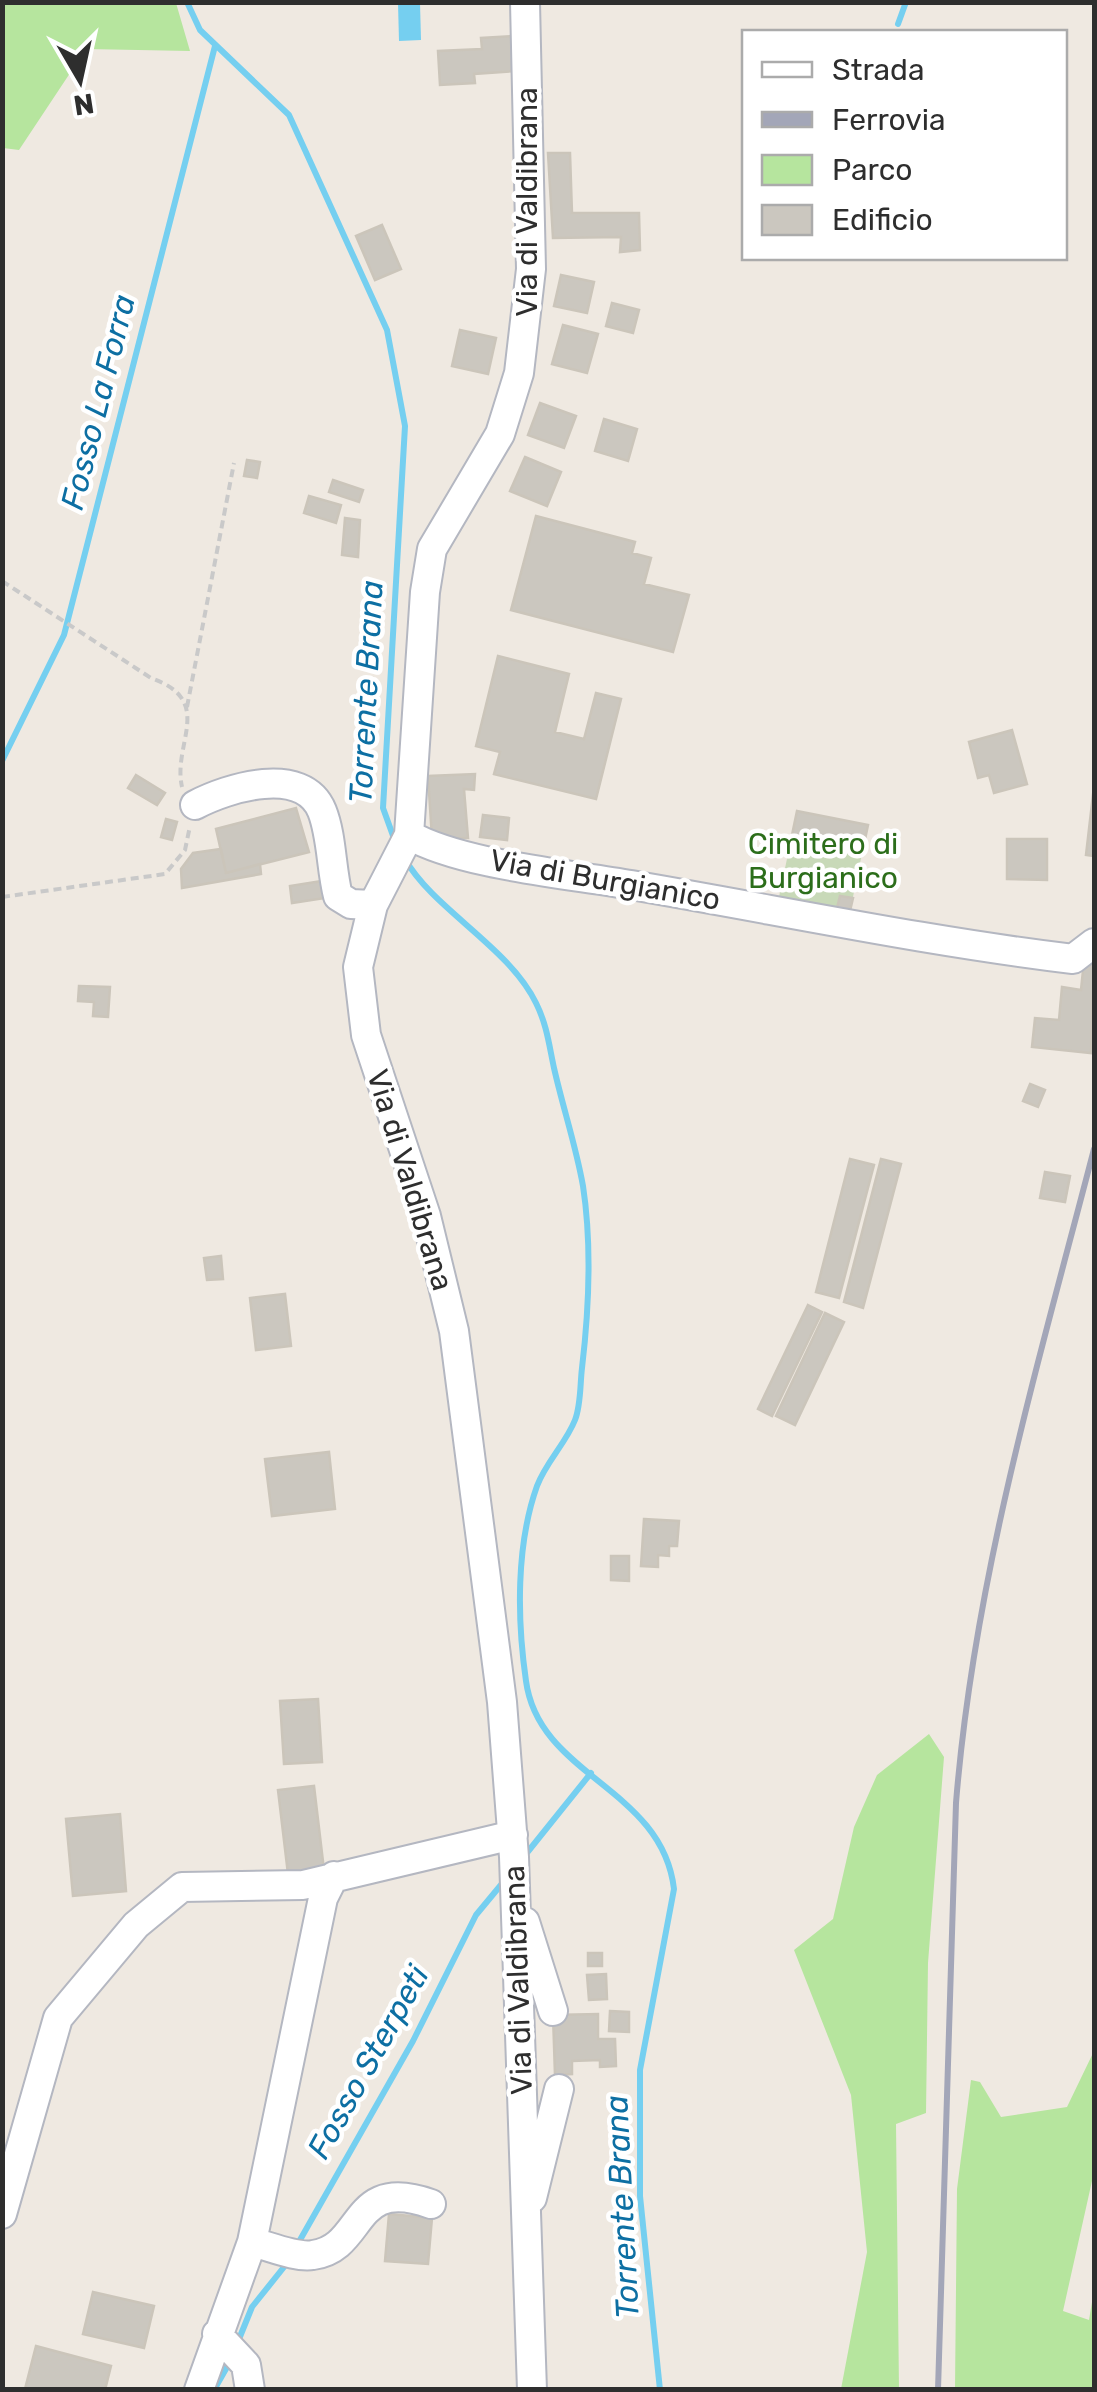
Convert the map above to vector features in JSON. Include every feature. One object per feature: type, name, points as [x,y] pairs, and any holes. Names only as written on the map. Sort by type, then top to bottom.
[{"type":"street","name":"Via di Valdibrana","points":[[526,2],[531,269],[519,373],[500,434],[432,549],[425,592],[407,840],[373,905],[362,940],[360,1003],[381,1086],[426,1216],[454,1331],[503,1716],[515,1892],[532,2390]]},
{"type":"street","points":[[194,805],[274,783],[313,796],[323,812],[338,896],[352,904],[373,905]]},
{"type":"street","name":"Via di Burgianico","points":[[407,840],[533,868],[892,932],[1072,959],[1094,943]]},
{"type":"street","points":[[2,2214],[58,2018],[136,1925],[182,1887],[303,1885],[512,1835]]},
{"type":"street","points":[[199,2390],[252,2242],[323,1898],[334,1876]]},
{"type":"street","points":[[515,1892],[553,2010]]},
{"type":"street","points":[[526,2218],[559,2088]]},
{"type":"street","points":[[252,2242],[312,2256],[333,2248],[374,2202],[403,2195],[431,2204]]},
{"type":"street","points":[[217,2334],[246,2365],[250,2390]]},
{"type":"path","points":[[2,897],[165,874],[185,850],[194,805],[184,796],[178,771],[189,731],[187,707],[234,462]]},
{"type":"path","points":[[2,581],[151,678],[170,685],[187,707]]},
{"type":"green space","points":[[3,2],[176,3],[190,51],[86,49],[19,150],[3,148]]},
{"type":"green space","name":"Cimitero di Burgianico","points":[[797,811],[868,825],[850,911],[779,897]]},
{"type":"green space","points":[[929,1734],[944,1757],[928,1963],[926,2113],[896,2124],[899,2389],[841,2389],[867,2252],[851,2095],[794,1950],[833,1919],[854,1827],[877,1775]]},
{"type":"green space","points":[[1094,2051],[1094,2172],[1063,2311],[1089,2320],[1094,2290],[1094,2389],[955,2389],[957,2189],[971,2080],[980,2082],[1001,2117],[1067,2107]]},
{"type":"water","points":[[398,3],[420,3],[421,40],[399,41]]},
{"type":"building","points":[[514,36],[516,71],[474,74],[475,83],[440,85],[438,51],[482,49],[481,38]]},
{"type":"building","points":[[548,153],[570,153],[572,213],[639,213],[640,250],[620,252],[621,237],[553,238]]},
{"type":"building","points":[[382,225],[401,269],[375,280],[356,236]]},
{"type":"building","points":[[561,275],[594,282],[587,313],[554,306]]},
{"type":"building","points":[[612,303],[639,310],[633,333],[606,326]]},
{"type":"building","points":[[563,325],[598,334],[587,373],[552,364]]},
{"type":"building","points":[[460,330],[496,338],[488,374],[452,366]]},
{"type":"building","points":[[540,403],[576,416],[564,448],[528,435]]},
{"type":"building","points":[[604,419],[637,429],[628,461],[595,451]]},
{"type":"building","points":[[525,457],[561,472],[547,506],[510,491]]},
{"type":"building","points":[[247,460],[260,462],[257,478],[244,476]]},
{"type":"building","points":[[333,480],[363,490],[359,502],[329,492]]},
{"type":"building","points":[[309,496],[341,505],[336,523],[304,513]]},
{"type":"building","points":[[536,516],[635,542],[632,553],[651,558],[644,584],[689,595],[673,652],[511,610]]},
{"type":"building","points":[[345,518],[360,520],[358,557],[342,555]]},
{"type":"building","points":[[498,656],[569,674],[555,732],[584,739],[596,693],[621,699],[596,799],[494,774],[500,752],[476,746]]},
{"type":"building","points":[[1012,730],[1027,784],[994,793],[989,775],[978,778],[969,742]]},
{"type":"building","points":[[475,774],[474,790],[464,789],[468,838],[432,838],[428,776]]},
{"type":"building","points":[[136,775],[165,793],[157,805],[128,788]]},
{"type":"building","points":[[1094,786],[1094,856],[1086,855]]},
{"type":"building","points":[[296,808],[309,852],[226,873],[216,829]]},
{"type":"building","points":[[797,811],[868,825],[863,849],[792,835]]},
{"type":"building","points":[[483,815],[509,818],[507,840],[480,837]]},
{"type":"building","points":[[166,819],[177,822],[172,840],[161,837]]},
{"type":"building","points":[[1007,839],[1047,839],[1047,880],[1007,879]]},
{"type":"building","points":[[221,849],[226,873],[260,864],[261,874],[182,888],[181,869],[193,853]]},
{"type":"building","points":[[322,881],[325,898],[292,903],[290,886]]},
{"type":"building","points":[[840,896],[853,898],[850,911],[837,908]]},
{"type":"building","points":[[1084,961],[1094,962],[1091,1053],[1032,1047],[1035,1018],[1059,1020],[1062,987],[1081,990]]},
{"type":"building","points":[[79,986],[110,987],[108,1017],[93,1016],[94,1002],[78,1001]]},
{"type":"building","points":[[1030,1084],[1045,1090],[1038,1107],[1023,1101]]},
{"type":"building","points":[[850,1159],[874,1165],[839,1298],[816,1292]]},
{"type":"building","points":[[881,1159],[901,1164],[863,1308],[844,1302]]},
{"type":"building","points":[[1045,1172],[1070,1176],[1065,1202],[1040,1198]]},
{"type":"building","points":[[221,1256],[223,1279],[207,1280],[204,1258]]},
{"type":"building","points":[[285,1294],[291,1346],[256,1350],[250,1298]]},
{"type":"building","points":[[808,1305],[822,1312],[772,1416],[758,1409]]},
{"type":"building","points":[[825,1313],[844,1322],[795,1425],[776,1416]]},
{"type":"building","points":[[329,1452],[335,1509],[272,1516],[265,1459]]},
{"type":"building","points":[[644,1519],[679,1521],[677,1546],[669,1546],[669,1556],[658,1555],[658,1567],[641,1566]]},
{"type":"building","points":[[611,1556],[629,1556],[629,1581],[611,1580]]},
{"type":"building","points":[[318,1699],[322,1762],[284,1764],[280,1701]]},
{"type":"building","points":[[314,1786],[324,1870],[288,1874],[278,1790]]},
{"type":"building","points":[[120,1814],[126,1891],[73,1896],[66,1819]]},
{"type":"building","points":[[588,1953],[602,1953],[602,1966],[588,1966]]},
{"type":"building","points":[[606,1974],[607,1999],[589,2000],[587,1975]]},
{"type":"building","points":[[610,2011],[629,2012],[629,2032],[609,2031]]},
{"type":"building","points":[[598,2014],[598,2039],[615,2039],[616,2066],[600,2067],[600,2060],[572,2061],[572,2074],[555,2075],[553,2015]]},
{"type":"building","points":[[389,2214],[432,2218],[428,2264],[385,2261]]},
{"type":"building","points":[[93,2292],[154,2306],[144,2348],[83,2334]]},
{"type":"building","points":[[36,2346],[111,2366],[105,2390],[25,2389]]},
{"type":"waterway","name":"Torrente Brana","points":[[187,2],[200,30],[289,115],[387,330],[405,426],[383,808],[396,844]]},
{"type":"waterway","points":[[898,24],[906,2]]},
{"type":"waterway","name":"Fosso La Forra","points":[[2,761],[64,635],[215,46]]},
{"type":"waterway","name":"Torrente Brana","points":[[405,859],[433,895],[508,964],[536,1003],[583,1186],[588,1277],[579,1401],[571,1428],[541,1477],[530,1509],[520,1582],[521,1633],[526,1681],[536,1713],[553,1740],[648,1827],[665,1855],[674,1889],[640,2070],[640,2196],[660,2390]]},
{"type":"waterway","name":"Fosso Sterpeti","points":[[522,1859],[591,1773]]},
{"type":"waterway","name":"Fosso Sterpeti","points":[[296,2247],[413,2041],[476,1915],[505,1880]]},
{"type":"waterway","name":"Fosso Sterpeti","points":[[237,2344],[252,2307],[288,2262]]},
{"type":"waterway","name":"Fosso Sterpeti","points":[[214,2390],[231,2360]]},
{"type":"railway","points":[[938,2390],[956,1803],[965,1719],[977,1637],[1011,1473],[1094,1149]]}]
